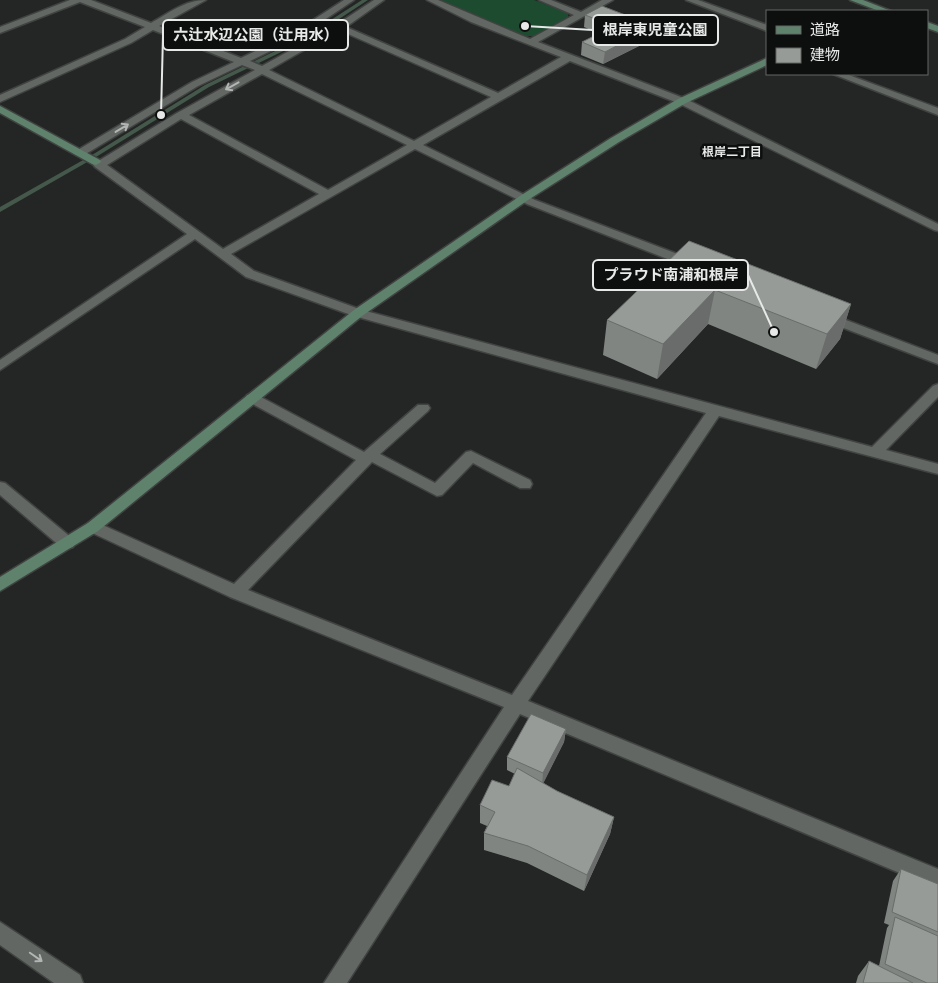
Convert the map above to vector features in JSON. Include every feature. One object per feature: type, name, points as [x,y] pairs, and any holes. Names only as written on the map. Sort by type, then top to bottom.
[{"type":"street","points":[[0,30],[64,2],[78,0]]},
{"type":"street","points":[[83,0],[155,26],[251,65],[524,198],[706,270]]},
{"type":"street","points":[[0,99],[155,26],[185,7],[202,0]]},
{"type":"street","points":[[90,159],[181,114],[296,34],[350,0]]},
{"type":"street","points":[[90,159],[195,84],[251,65],[339,27],[380,0]]},
{"type":"street","points":[[431,0],[531,42],[682,101],[938,228]]},
{"type":"street","points":[[543,0],[581,15]]},
{"type":"street","points":[[531,42],[609,0]]},
{"type":"street","points":[[690,0],[766,28]]},
{"type":"street","points":[[854,0],[878,10],[890,0]]},
{"type":"street","points":[[339,27],[498,97]]},
{"type":"street","points":[[223,254],[569,57]]},
{"type":"street","points":[[0,585],[93,527],[358,313],[524,198],[615,140],[682,101],[766,61]]},
{"type":"street","points":[[841,75],[938,112]]},
{"type":"street","points":[[0,109],[90,159],[250,274],[358,313],[715,411],[876,451],[938,469]]},
{"type":"street","points":[[181,114],[327,194]]},
{"type":"street","points":[[0,366],[195,234]]},
{"type":"street","points":[[817,313],[938,360]]},
{"type":"street","points":[[876,451],[938,389]]},
{"type":"street","points":[[252,398],[437,491],[471,456],[525,484]]},
{"type":"street","points":[[236,592],[368,457],[423,408]]},
{"type":"street","points":[[335,983],[516,704],[715,411]]},
{"type":"street","points":[[0,486],[67,543]]},
{"type":"street","points":[[93,527],[236,592],[516,704],[938,878]]},
{"type":"street","points":[[0,932],[72,983]]},
{"type":"green space","points":[[441,0],[534,0],[568,13],[568,17],[534,36],[524,36]]},
{"type":"building","points":[[602,6],[654,26],[605,52],[582,42],[614,26],[585,15]]},
{"type":"building","points":[[689,241],[851,304],[827,334],[715,290],[663,344],[607,320]]},
{"type":"building","points":[[531,714],[566,729],[543,773],[507,757]]},
{"type":"building","points":[[517,768],[557,791],[614,817],[587,875],[528,846],[484,833],[495,812],[480,805],[492,780],[509,786]]},
{"type":"building","points":[[901,869],[938,884],[938,932],[892,912]]},
{"type":"building","points":[[895,917],[938,936],[938,983],[927,983],[885,964]]},
{"type":"building","points":[[869,961],[913,983],[863,983]]},
{"type":"waterway","points":[[0,210],[94,156],[207,86],[308,37],[365,0]]},
{"type":"place","name":"根岸東児童公園","points":[[525,26]]},
{"type":"place","name":"六辻水辺公園（辻用水）","points":[[161,115]]},
{"type":"place","name":"プラウド南浦和根岸","points":[[774,332]]},
{"type":"district","name":"根岸二丁目","points":[[732,153]]}]
